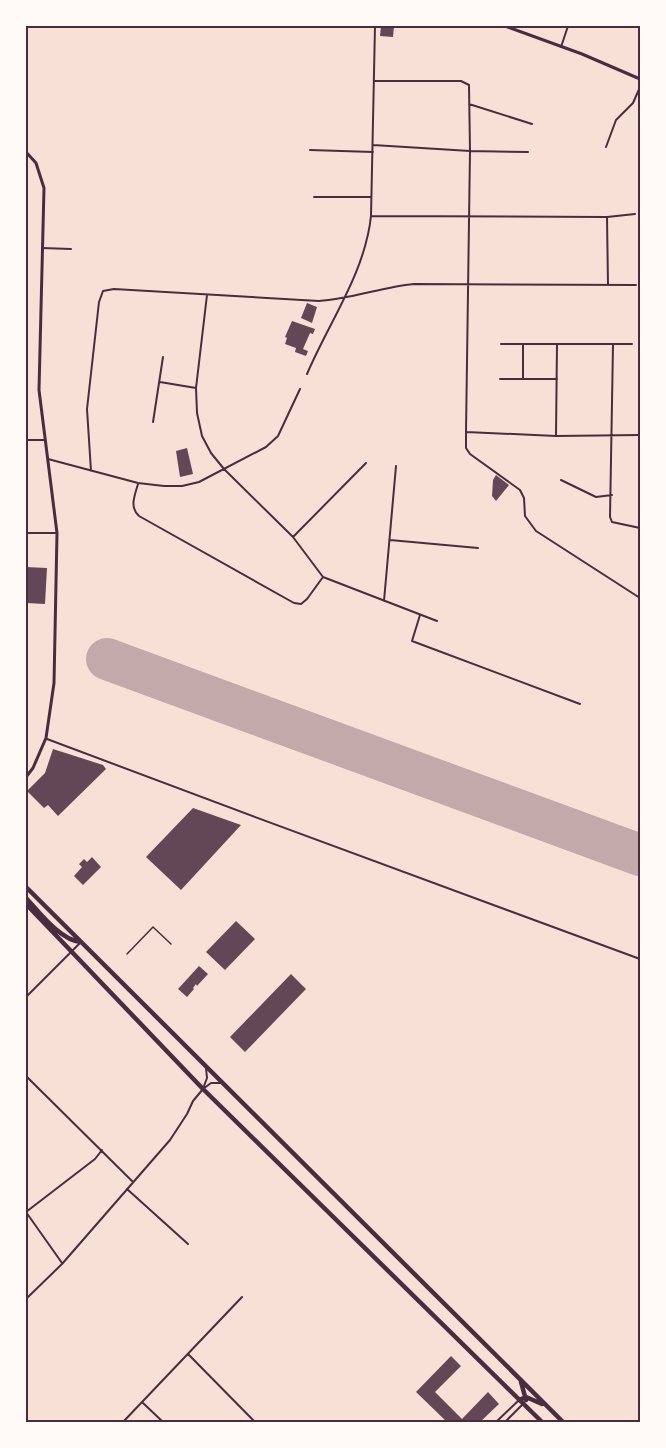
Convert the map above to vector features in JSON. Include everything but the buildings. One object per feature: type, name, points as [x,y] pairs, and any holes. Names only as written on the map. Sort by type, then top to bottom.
[{"type":"highway","points":[[26,887],[563,1422]]},
{"type":"highway","points":[[26,898],[64,937],[81,942]]},
{"type":"highway","points":[[26,904],[203,1089],[542,1422]]},
{"type":"highway","points":[[521,1381],[526,1397]]},
{"type":"highway","points":[[521,1402],[526,1397]]},
{"type":"highway","points":[[526,1397],[545,1404]]},
{"type":"street","points":[[307,374],[364,254],[369,237],[375,26]]},
{"type":"street","points":[[505,26],[582,54],[640,79]]},
{"type":"street","points":[[561,47],[568,26]]},
{"type":"street","points":[[374,81],[461,81],[467,83],[469,88],[466,448],[470,454],[520,490],[524,498],[525,516],[536,531],[640,598]]},
{"type":"street","points":[[606,147],[616,120],[633,103],[640,87]]},
{"type":"street","points":[[469,104],[532,124]]},
{"type":"street","points":[[373,146],[528,152]]},
{"type":"street","points":[[310,150],[373,152]]},
{"type":"street","points":[[26,152],[36,163],[44,188],[39,390],[57,533],[54,682],[46,738],[33,768],[26,777]]},
{"type":"street","points":[[314,197],[371,197]]},
{"type":"street","points":[[371,216],[607,217],[635,214]]},
{"type":"street","points":[[607,217],[608,285]]},
{"type":"street","points":[[42,248],[71,249]]},
{"type":"street","points":[[91,471],[87,409],[99,302],[104,291],[114,289],[318,301],[344,298],[395,286],[468,283],[636,285]]},
{"type":"street","points":[[207,295],[196,388],[197,413],[202,436],[211,453],[224,469],[293,537],[322,577],[437,621]]},
{"type":"street","points":[[501,344],[632,344]]},
{"type":"street","points":[[523,344],[524,378]]},
{"type":"street","points":[[556,436],[557,344]]},
{"type":"street","points":[[613,345],[612,522],[640,528]]},
{"type":"street","points":[[153,422],[163,357]]},
{"type":"street","points":[[500,379],[557,379]]},
{"type":"street","points":[[159,382],[196,388]]},
{"type":"street","points":[[48,459],[138,483],[182,486],[199,482],[266,447],[278,436],[300,389]]},
{"type":"street","points":[[466,432],[556,436],[640,435]]},
{"type":"street","points":[[26,440],[45,440]]},
{"type":"street","points":[[293,537],[366,463]]},
{"type":"street","points":[[384,601],[396,466]]},
{"type":"street","points":[[561,480],[596,497],[612,495]]},
{"type":"street","points":[[138,483],[133,511],[139,516],[294,603],[301,604],[307,599],[322,577]]},
{"type":"street","points":[[26,533],[57,533]]},
{"type":"street","points":[[390,540],[478,548]]},
{"type":"street","points":[[420,614],[412,641],[580,704]]},
{"type":"street","points":[[46,738],[197,797],[640,959]]},
{"type":"street","points":[[26,997],[81,942]]},
{"type":"street","points":[[203,1089],[207,1078],[206,1066]]},
{"type":"street","points":[[26,1076],[133,1182]]},
{"type":"street","points":[[26,1299],[62,1264],[170,1140],[188,1114],[193,1101],[203,1089],[212,1083],[222,1083]]},
{"type":"street","points":[[62,1264],[26,1212],[95,1159],[102,1150]]},
{"type":"street","points":[[127,1189],[188,1244]]},
{"type":"street","points":[[123,1422],[242,1297]]},
{"type":"street","points":[[187,1353],[255,1422]]},
{"type":"street","points":[[496,1422],[521,1402]]},
{"type":"street","points":[[505,1422],[521,1402]]},
{"type":"street","points":[[26,1403],[26,1422]]},
{"type":"street","points":[[143,1403],[163,1422]]},
{"type":"lane","points":[[127,954],[153,927],[171,944]]},
{"type":"runway","points":[[107,659],[640,855]]}]
